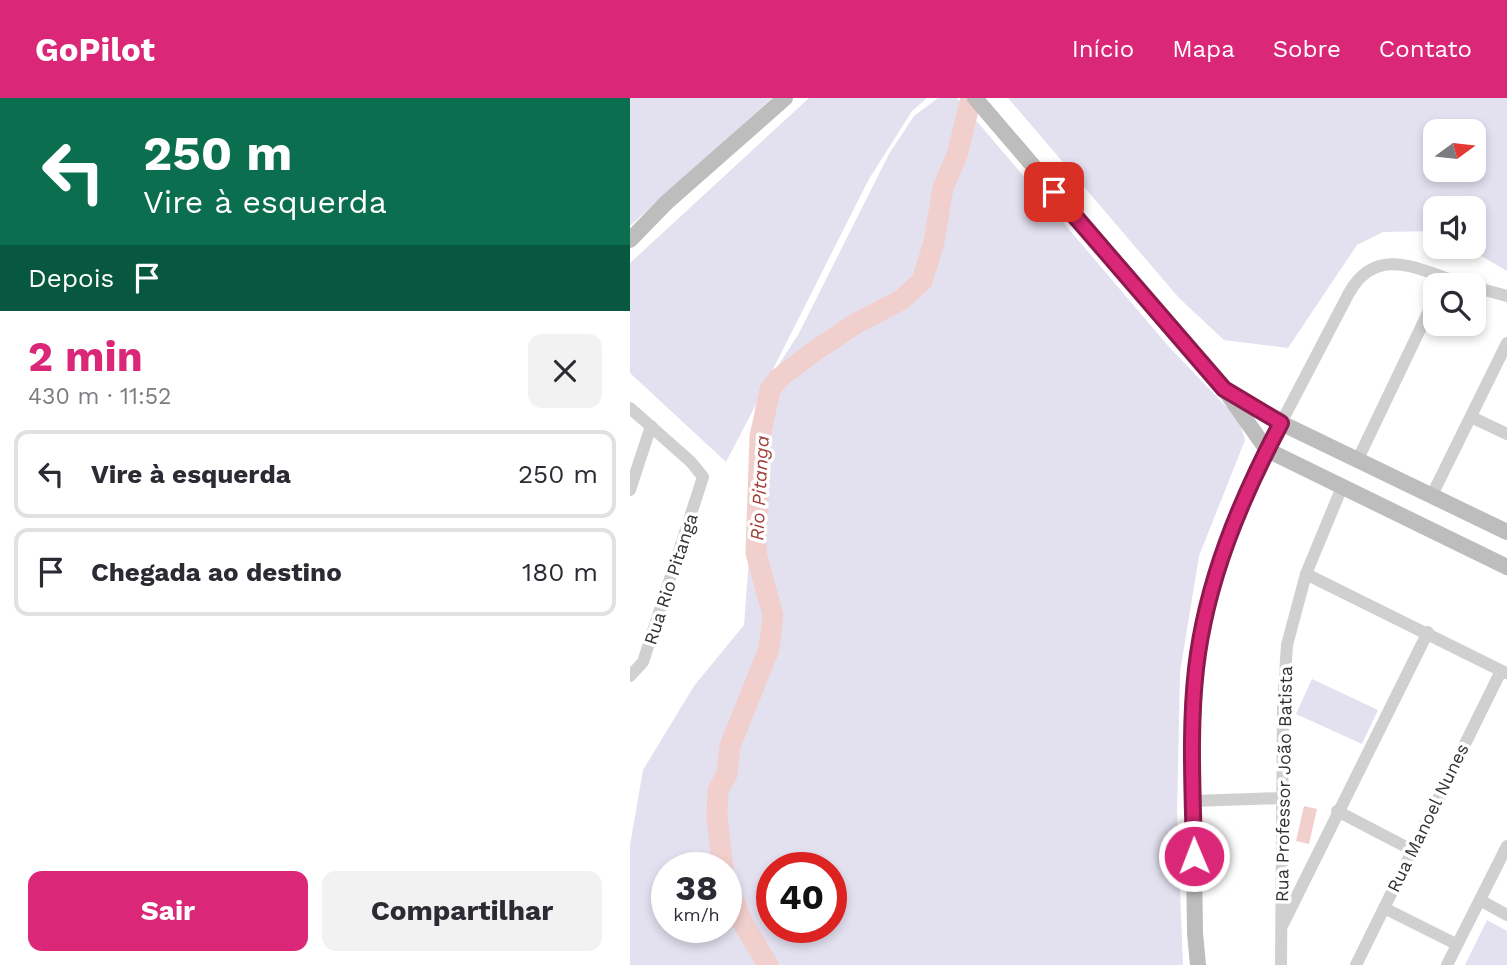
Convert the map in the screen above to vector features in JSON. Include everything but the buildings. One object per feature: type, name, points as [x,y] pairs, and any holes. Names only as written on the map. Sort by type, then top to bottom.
[{"type":"main road","points":[[630,240],[667,202],[785,98]]},
{"type":"main road","points":[[975,98],[1224,389],[1267,450],[1507,567]]},
{"type":"main road","points":[[1224,389],[1281,423],[1507,532]]},
{"type":"main road","points":[[1198,965],[1195,933],[1194,801],[1196,670],[1203,627],[1226,542],[1281,423]]},
{"type":"street","points":[[1281,423],[1349,293],[1363,273],[1383,264],[1399,263],[1423,273]]},
{"type":"street","points":[[1486,290],[1507,296]]},
{"type":"street","points":[[1358,459],[1423,323]]},
{"type":"street","points":[[1432,495],[1507,343]]},
{"type":"street","points":[[630,408],[651,426],[630,490]]},
{"type":"street","points":[[1471,417],[1507,434]]},
{"type":"street","name":"Rua Rio Pitanga","points":[[630,676],[643,662],[703,477],[651,426]]},
{"type":"street","name":"Rua Professor João Batista","points":[[1281,965],[1282,798],[1287,645],[1306,574],[1342,487]]},
{"type":"street","points":[[1306,574],[1428,632],[1504,672]]},
{"type":"street","points":[[1282,927],[1337,811],[1428,632]]},
{"type":"street","name":"Rua Manoel Nunes","points":[[1356,965],[1504,672]]},
{"type":"street","points":[[1194,801],[1282,798]]},
{"type":"street","points":[[1337,811],[1412,850]]},
{"type":"street","points":[[1447,965],[1507,846]]},
{"type":"street","points":[[1480,901],[1507,915]]},
{"type":"street","points":[[1384,908],[1456,944]]},
{"type":"shaded area","points":[[630,98],[772,98],[630,226]]},
{"type":"shaded area","points":[[809,98],[927,98],[912,111],[869,179],[764,387],[798,335],[889,154],[914,116],[938,98],[957,98],[1170,348],[1239,420],[1245,440],[1199,556],[1180,672],[1177,814],[1183,965],[630,965],[630,845],[643,770],[694,686],[744,625],[749,557],[749,471],[763,391],[726,462],[630,373],[630,263]]},
{"type":"shaded area","points":[[1008,98],[1507,98],[1507,271],[1486,259],[1486,196],[1423,196],[1423,231],[1383,232],[1357,245],[1288,348],[1224,340],[1179,298]]},
{"type":"shaded area","points":[[1312,679],[1378,710],[1362,744],[1296,714]]},
{"type":"shaded area","points":[[1304,806],[1317,809],[1309,844],[1296,841]]},
{"type":"shaded area","points":[[1487,920],[1507,931],[1507,965],[1465,965]]},
{"type":"waterway","name":"Rio Pitanga","points":[[721,852],[717,817],[718,790],[727,774],[730,746],[769,649],[773,615],[756,553],[760,437],[770,390],[778,379],[812,353],[855,324],[901,300],[922,281],[934,242],[943,188],[957,155],[971,98]]},
{"type":"waterway","name":"Rio Pitanga","points":[[742,921],[768,965]]},
{"type":"route","points":[[1054,192],[1224,389],[1281,423],[1240,506],[1226,542],[1203,627],[1196,670],[1193,725],[1194,856]]}]
